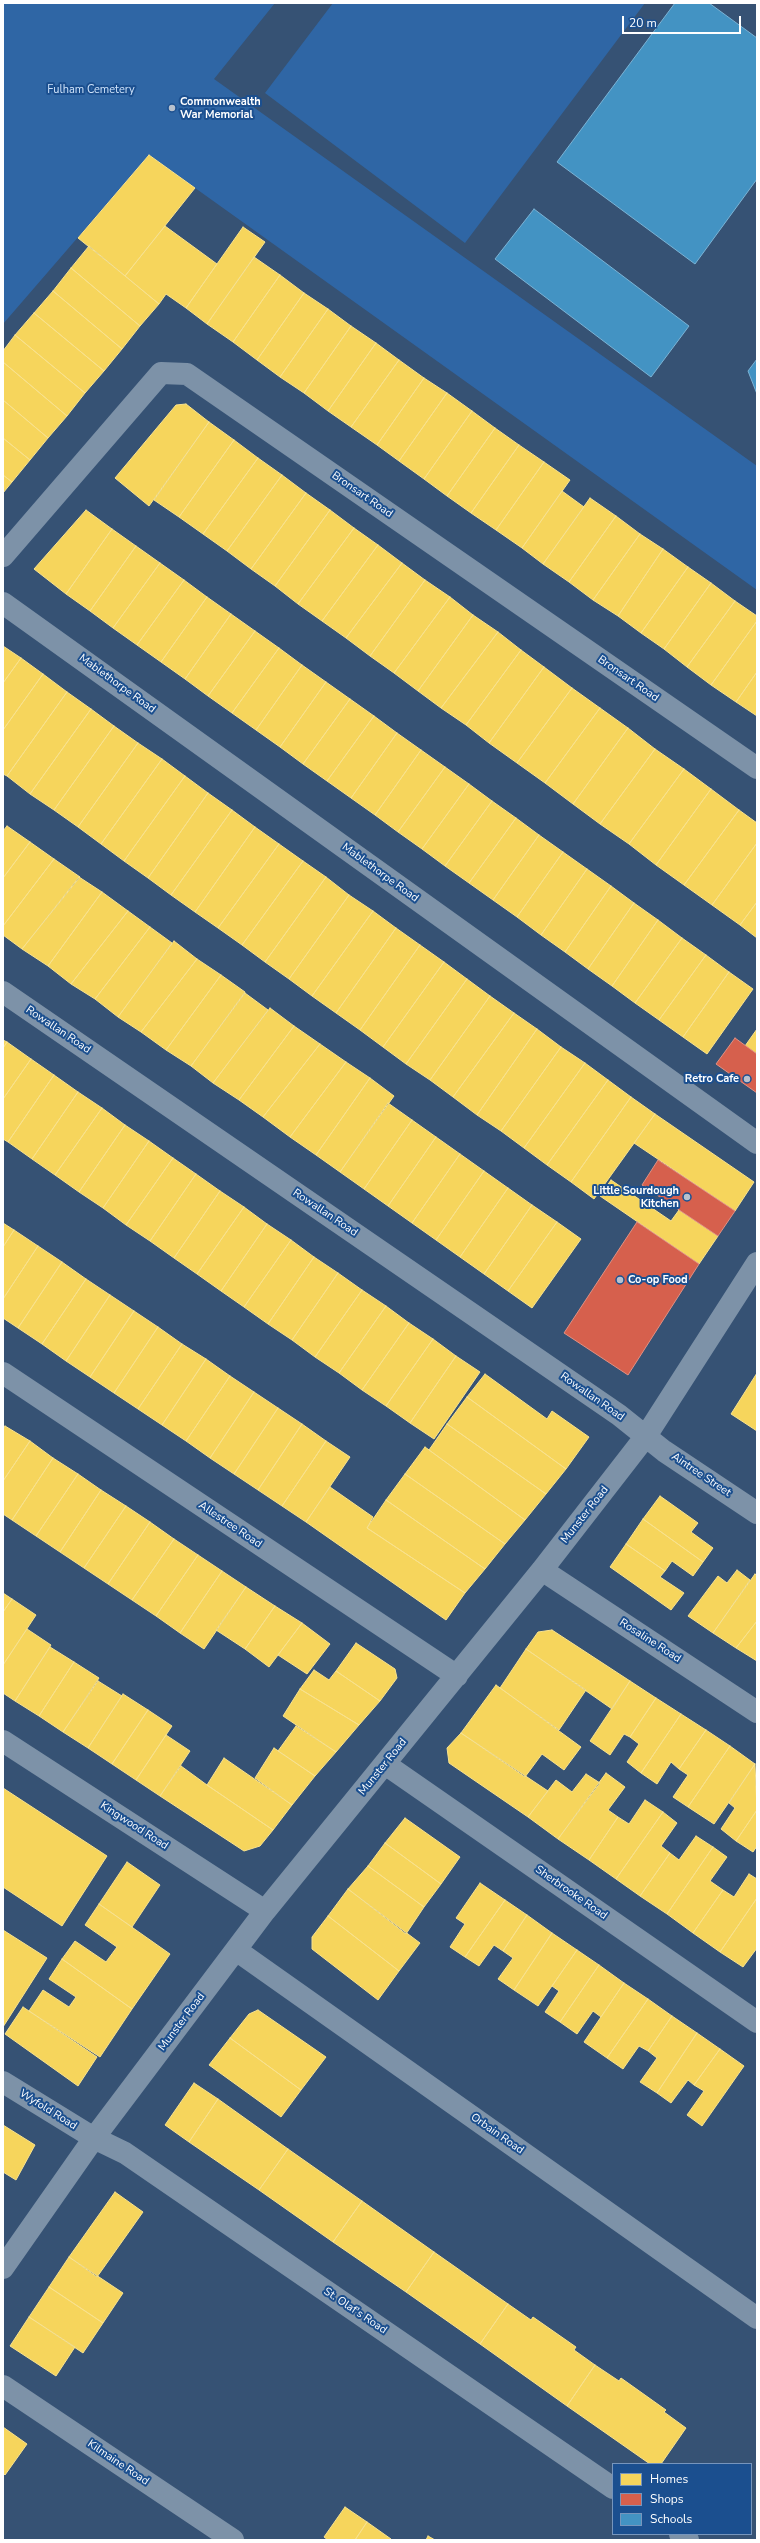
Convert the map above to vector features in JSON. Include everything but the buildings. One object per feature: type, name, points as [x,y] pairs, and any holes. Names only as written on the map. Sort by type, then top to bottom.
[{"type":"street","name":"Bronsart Road","points":[[3,556],[160,373],[187,374],[757,768]]},
{"type":"street","name":"Mablethorpe Road","points":[[3,603],[757,1143]]},
{"type":"street","name":"Rowallan Road","points":[[3,992],[646,1436]]},
{"type":"street","name":"Munster Road","points":[[3,2268],[94,2138],[265,1911],[457,1676],[646,1436],[757,1263]]},
{"type":"street","name":"Allestree Road","points":[[3,1373],[457,1676]]},
{"type":"street","name":"Aintree Street","points":[[646,1436],[757,1513]]},
{"type":"street","name":"Rosaline Road","points":[[542,1570],[757,1712]]},
{"type":"street","name":"Kingwood Road","points":[[3,1741],[265,1911]]},
{"type":"street","name":"Sherbrooke Road","points":[[385,1764],[757,2022]]},
{"type":"street","name":"Orbain Road","points":[[236,1950],[757,2318]]},
{"type":"street","name":"Wyfold Road","points":[[3,2082],[94,2138]]},
{"type":"street","name":"St. Olaf's Road","points":[[94,2138],[125,2153],[612,2487]]},
{"type":"street","name":"Kilmaine Road","points":[[3,2386],[233,2540]]},
{"type":"green space","name":"Fulham Cemetery","points":[[3,3],[275,3],[214,79],[757,466],[757,590],[149,155],[3,324]]},
{"type":"green space","points":[[333,3],[645,3],[465,243],[265,93]]},
{"type":"place","name":"Commonwealth War Memorial","points":[[172,108]]},
{"type":"place","name":"Retro Cafe","points":[[747,1079]]},
{"type":"place","name":"Little Sourdough Kitchen","points":[[687,1197]]},
{"type":"place","name":"Co-op Food","points":[[620,1280]]}]
